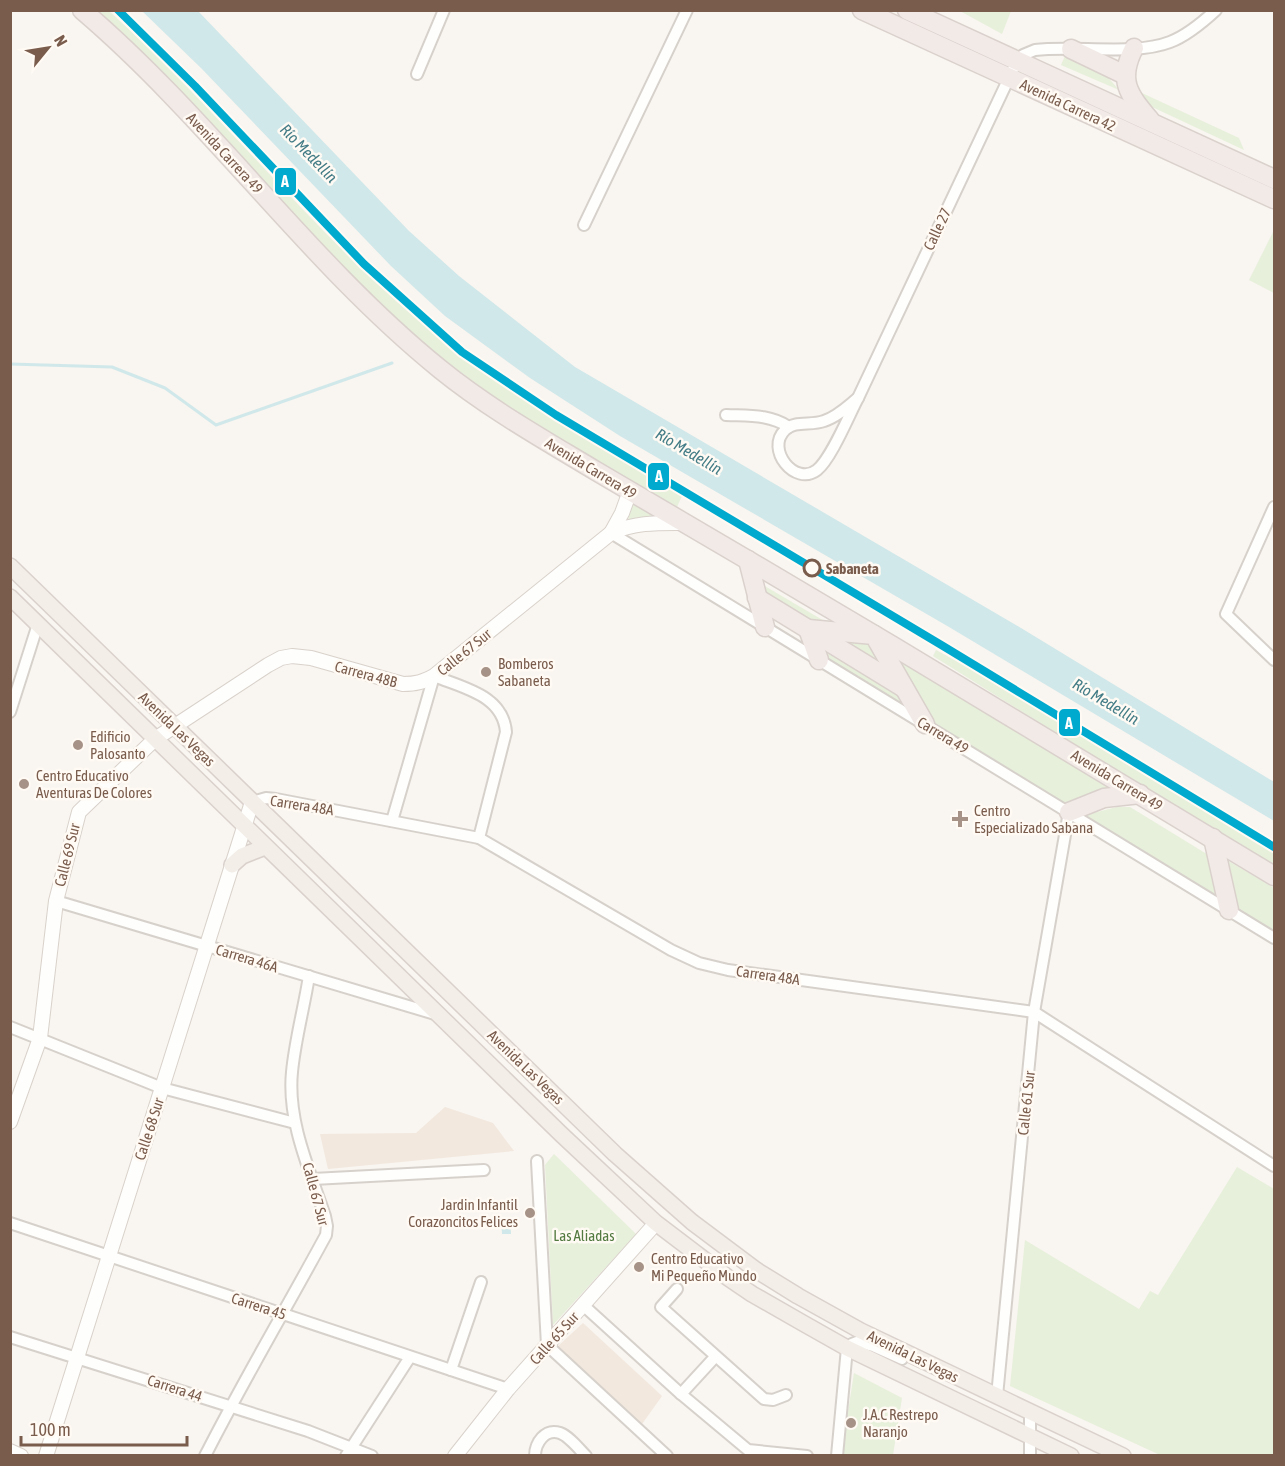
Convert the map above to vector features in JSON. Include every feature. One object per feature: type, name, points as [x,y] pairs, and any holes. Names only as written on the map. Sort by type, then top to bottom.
[{"type":"highway","name":"Avenida Carrera 49","points":[[82,10],[154,77],[358,295],[401,336],[442,370],[552,445],[874,634],[1275,876]]},
{"type":"highway","name":"Avenida Carrera 42","points":[[862,10],[1153,124],[1275,179]]},
{"type":"highway","name":"Avenida Carrera 42","points":[[907,10],[1013,69],[1275,199]]},
{"type":"highway","points":[[1134,48],[1127,60],[1125,75],[1131,96],[1153,124]]},
{"type":"highway","points":[[1071,49],[1125,75]]},
{"type":"highway","points":[[748,560],[765,627]]},
{"type":"highway","points":[[757,598],[905,688]]},
{"type":"highway","points":[[808,629],[874,634],[925,724]]},
{"type":"highway","points":[[808,629],[819,660]]},
{"type":"highway","points":[[1069,812],[1104,798],[1140,794]]},
{"type":"highway","points":[[1213,838],[1229,909]]},
{"type":"main road","name":"Avenida Las Vegas","points":[[10,566],[623,1161],[692,1222],[748,1264],[798,1296],[861,1330],[1123,1455]]},
{"type":"main road","name":"Avenida Las Vegas","points":[[10,597],[612,1184],[656,1223],[753,1294],[847,1348],[1071,1455]]},
{"type":"main road","points":[[232,865],[242,856],[265,847]]},
{"type":"street","points":[[417,74],[444,10]]},
{"type":"street","points":[[584,225],[687,10]]},
{"type":"street","points":[[1013,69],[1023,55],[1035,50],[1134,48],[1168,43],[1179,38],[1216,10]]},
{"type":"street","name":"Calle 27","points":[[858,398],[824,422],[789,427],[779,439],[778,450],[784,462],[801,474],[812,473],[819,469],[829,455],[858,398],[1013,69]]},
{"type":"street","points":[[726,415],[765,416],[789,427]]},
{"type":"street","name":"Calle 67 Sur","points":[[611,533],[630,491]]},
{"type":"street","points":[[1275,507],[1226,614],[1275,660]]},
{"type":"street","name":"Calle 67 Sur","points":[[392,821],[434,676],[611,533],[644,523],[685,523]]},
{"type":"street","name":"Carrera 49","points":[[611,533],[1275,938]]},
{"type":"street","points":[[10,712],[38,624]]},
{"type":"street","name":"Carrera 48B","points":[[292,656],[310,658],[403,684],[415,684],[434,676]]},
{"type":"street","name":"Calle 69 Sur","points":[[33,1036],[42,1022],[56,901],[79,812],[155,739],[268,665],[281,658],[292,656]]},
{"type":"street","points":[[434,676],[487,698],[505,721],[506,732],[479,838]]},
{"type":"street","name":"Carrera 48A","points":[[252,802],[266,798],[276,799],[479,838],[671,950],[699,963],[728,970],[1034,1012],[1275,1166]]},
{"type":"street","name":"Calle 68 Sur","points":[[46,1455],[252,802]]},
{"type":"street","name":"Calle 61 Sur","points":[[997,1396],[1034,1012],[1069,812]]},
{"type":"street","name":"Carrera 46A","points":[[56,901],[438,1015]]},
{"type":"street","name":"Calle 67 Sur","points":[[205,1455],[326,1235],[325,1216],[295,1123],[291,1073],[309,976]]},
{"type":"street","points":[[10,1027],[162,1088],[295,1123]]},
{"type":"street","points":[[10,1122],[33,1036]]},
{"type":"street","points":[[537,1161],[547,1345],[667,1455]]},
{"type":"street","points":[[313,1179],[484,1170]]},
{"type":"street","name":"Carrera 45","points":[[10,1223],[508,1389]]},
{"type":"street","name":"Calle 65 Sur","points":[[455,1455],[508,1389],[656,1223]]},
{"type":"street","points":[[451,1370],[481,1282]]},
{"type":"street","points":[[677,1289],[661,1307],[764,1399],[773,1400],[786,1395]]},
{"type":"street","points":[[583,1305],[681,1394],[748,1450],[807,1455]]},
{"type":"street","name":"Carrera 44","points":[[10,1337],[308,1431],[349,1452],[372,1455]]},
{"type":"street","points":[[837,1455],[847,1348],[852,1344],[865,1343],[916,1365],[940,1368]]},
{"type":"street","points":[[349,1452],[410,1357]]},
{"type":"street","points":[[681,1394],[716,1357]]},
{"type":"street","points":[[1030,1412],[1030,1455]]},
{"type":"street","points":[[535,1455],[538,1441],[548,1433],[554,1432],[561,1433],[586,1455]]},
{"type":"street","points":[[10,1451],[21,1455]]},
{"type":"shaded area","points":[[445,1107],[493,1123],[514,1151],[328,1169],[320,1134],[416,1133]]},
{"type":"shaded area","points":[[583,1323],[662,1396],[642,1424],[557,1347]]},
{"type":"green space","points":[[1011,10],[1002,34],[960,11]]},
{"type":"green space","points":[[96,11],[109,11],[148,47],[333,241],[411,314],[475,365],[509,388],[577,433],[682,496],[677,507],[572,446],[504,403],[471,380],[408,329],[327,249],[160,71]]},
{"type":"green space","points":[[1065,56],[1104,73],[1119,90],[1061,65]]},
{"type":"green space","points":[[1142,93],[1239,138],[1244,150],[1150,106]]},
{"type":"green space","points":[[1274,230],[1274,293],[1249,280]]},
{"type":"green space","points":[[633,501],[659,520],[628,520]]},
{"type":"green space","points":[[763,585],[826,622],[807,623],[771,601]]},
{"type":"green space","points":[[834,638],[867,643],[886,672]]},
{"type":"green space","points":[[823,648],[897,691],[907,711],[829,664]]},
{"type":"green space","points":[[936,650],[984,676],[1274,853],[1274,866],[933,656]]},
{"type":"green space","points":[[894,656],[1110,789],[1067,806],[929,721]]},
{"type":"green space","points":[[1117,807],[1130,807],[1210,856],[1221,898],[1085,815]]},
{"type":"green space","points":[[1225,859],[1274,888],[1274,931],[1240,911]]},
{"type":"green space","name":"Las Aliadas","points":[[554,1154],[636,1234],[553,1325],[545,1165]]},
{"type":"green space","points":[[1237,1167],[1274,1189],[1274,1455],[1160,1455],[1010,1386],[1025,1240],[1139,1309],[1150,1291],[1158,1295]]},
{"type":"green space","points":[[854,1373],[902,1398],[893,1455],[841,1456]]},
{"type":"water","name":"Río Medellín","points":[[142,11],[198,11],[409,231],[459,276],[575,367],[1021,628],[1274,782],[1274,821],[949,627],[620,436],[530,378],[445,316],[391,266],[201,68]]},
{"type":"water","points":[[501,1218],[510,1218],[511,1234],[502,1234]]},
{"type":"waterway","points":[[10,364],[112,367],[165,388],[216,425],[392,363]]},
{"type":"transit line","name":"A","points":[[118,10],[195,86],[364,264],[462,352],[556,415],[1274,847]]},
{"type":"place","name":"Sabaneta","points":[[812,568]]},
{"type":"place","name":"Bomberos Sabaneta","points":[[486,672]]},
{"type":"place","name":"Edificio Palosanto","points":[[78,745]]},
{"type":"place","name":"Centro Educativo Aventuras De Colores","points":[[24,784]]},
{"type":"place","name":"Centro Especializado Sabana","points":[[960,819]]},
{"type":"place","name":"Jardin Infantil Corazoncitos Felices","points":[[530,1213]]},
{"type":"place","name":"Centro Educativo Mi Pequeño Mundo","points":[[639,1267]]},
{"type":"place","name":"J.A.C Restrepo Naranjo","points":[[851,1423]]}]
